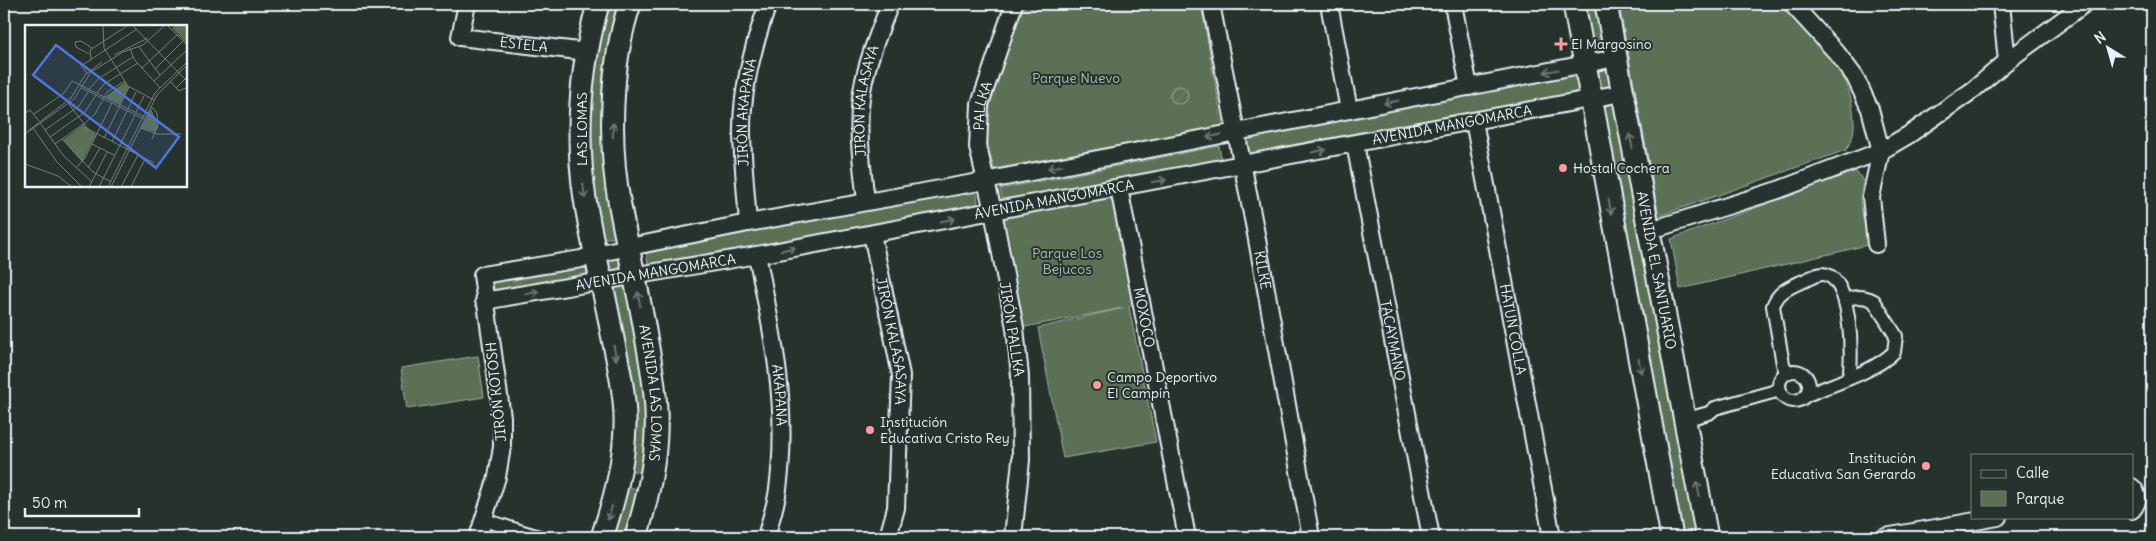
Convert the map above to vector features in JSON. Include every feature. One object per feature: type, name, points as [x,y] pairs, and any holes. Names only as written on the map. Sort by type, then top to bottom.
[{"type":"street","name":"ESTELA","points":[[467,4],[460,37],[587,52]]},
{"type":"street","name":"LAS LOMAS","points":[[596,254],[585,198],[581,163],[582,90],[587,52],[598,4]]},
{"type":"street","points":[[629,247],[620,206],[613,142],[616,76],[630,4]]},
{"type":"street","name":"JIRÓN AKAPANA","points":[[748,223],[742,133],[749,68],[757,33],[768,4]]},
{"type":"street","name":"JIRÓN KALASAYA","points":[[866,201],[860,142],[862,90],[877,39],[890,4]]},
{"type":"street","name":"PALLKA","points":[[992,211],[978,147],[980,104],[1014,4]]},
{"type":"street","name":"KILKE","points":[[1211,4],[1256,234],[1311,537]]},
{"type":"street","points":[[1329,4],[1349,110]]},
{"type":"street","points":[[1453,4],[1469,87]]},
{"type":"street","points":[[1574,4],[1590,100],[1672,537]]},
{"type":"street","name":"AVENIDA EL SANTUARIO","points":[[1606,4],[1707,537]]},
{"type":"street","points":[[1792,4],[1837,53],[1855,77],[1870,109],[1881,151],[1871,197],[1876,244]]},
{"type":"street","points":[[2002,4],[2006,61]]},
{"type":"street","points":[[1648,231],[1778,190],[1881,151],[1910,134],[1973,90],[2006,61],[2084,4]]},
{"type":"street","name":"AVENIDA MANGOMARCA","points":[[482,275],[581,259],[596,254],[748,223],[985,181],[1616,58]]},
{"type":"street","name":"AVENIDA MANGOMARCA","points":[[484,301],[872,234],[1242,166],[1622,93]]},
{"type":"street","name":"HATUN COLLA","points":[[1474,121],[1552,537]]},
{"type":"street","name":"TACAYMANO","points":[[1355,144],[1431,537]]},
{"type":"street","name":"MOXOCO","points":[[1119,188],[1187,537]]},
{"type":"street","name":"JIRÓN PALLKA","points":[[992,211],[1015,328],[1020,376],[1021,460],[1013,537]]},
{"type":"street","name":"JIRÓN KALASASAYA","points":[[872,234],[901,375],[896,508],[888,537]]},
{"type":"street","name":"AVENIDA LAS LOMAS","points":[[629,247],[655,396],[656,433],[649,483],[636,537]]},
{"type":"street","name":"AVENIDA LAS LOMAS","points":[[596,254],[622,389],[625,424],[620,477],[602,537]]},
{"type":"street","name":"AKAPANA","points":[[757,255],[776,347],[783,440],[778,491],[766,537]]},
{"type":"street","points":[[1787,373],[1783,364],[1777,336],[1773,306],[1776,297],[1787,288],[1821,274],[1830,276],[1838,283],[1846,300],[1851,358],[1849,378]]},
{"type":"street","name":"JIRÓN KOTOSH","points":[[478,537],[497,477],[502,447],[502,417],[484,301],[482,275]]},
{"type":"street","points":[[1807,395],[1810,385],[1806,376],[1797,371],[1787,373],[1781,380],[1781,392],[1785,398],[1794,401],[1849,378],[1888,358],[1894,352],[1896,336],[1874,301],[1861,297],[1852,297],[1846,300]]},
{"type":"street","points":[[1684,420],[1709,413],[1715,408],[1781,392]]},
{"type":"street","points":[[620,477],[649,483]]},
{"type":"street","points":[[2134,491],[2137,501],[2134,506]]},
{"type":"street","points":[[1885,537],[1964,530],[1995,518]]},
{"type":"street","points":[[484,520],[539,537]]},
{"type":"green space","points":[[605,4],[625,4],[618,233],[613,238],[602,238],[588,160],[593,52]]},
{"type":"green space","name":"Parque Nuevo","points":[[1024,4],[1201,4],[1223,126],[994,169],[987,138],[990,107],[1012,34]]},
{"type":"green space","points":[[1579,4],[1599,4],[1607,49],[1601,55],[1592,55]]},
{"type":"green space","points":[[1619,4],[1782,4],[1817,40],[1836,64],[1843,77],[1849,92],[1854,121],[1853,136],[1846,150],[1659,216]]},
{"type":"green space","points":[[1602,70],[1610,75],[1610,84],[1606,88],[1600,89],[1596,72]]},
{"type":"green space","points":[[1570,74],[1576,77],[1580,88],[1572,94],[1244,155],[1243,137]]},
{"type":"green space","points":[[1179,86],[1185,89],[1188,95],[1185,101],[1179,104],[1173,101],[1170,95],[1173,89]]},
{"type":"green space","points":[[1613,100],[1618,105],[1699,537],[1676,537],[1602,102]]},
{"type":"green space","points":[[1219,146],[1222,163],[1003,203],[1000,189]]},
{"type":"green space","points":[[1855,171],[1863,182],[1860,200],[1868,245],[1680,289],[1671,239]]},
{"type":"green space","points":[[971,190],[977,194],[978,202],[974,207],[649,270],[646,251]]},
{"type":"green space","name":"Parque Los Bejucos","points":[[1111,196],[1117,201],[1134,305],[1129,307],[1156,442],[1063,458],[1038,328],[1123,308],[1020,328],[1002,219],[1005,214]]},
{"type":"green space","points":[[583,256],[591,270],[587,276],[497,291],[490,282],[496,272]]},
{"type":"green space","points":[[619,256],[624,265],[621,272],[611,275],[604,259]]},
{"type":"green space","points":[[622,283],[628,288],[647,383],[646,467],[640,473],[630,470],[611,287]]},
{"type":"green space","points":[[478,356],[484,397],[407,409],[401,368]]},
{"type":"green space","points":[[628,487],[638,489],[629,537],[606,537]]},
{"type":"place","name":"El Margosino","points":[[1561,44]]},
{"type":"place","name":"Hostal Cochera","points":[[1563,168]]},
{"type":"place","name":"Campo Deportivo El Campín","points":[[1097,385]]},
{"type":"place","name":"Institución Educativa Cristo Rey","points":[[870,430]]},
{"type":"place","name":"Institución Educativa San Gerardo","points":[[1926,466]]}]
